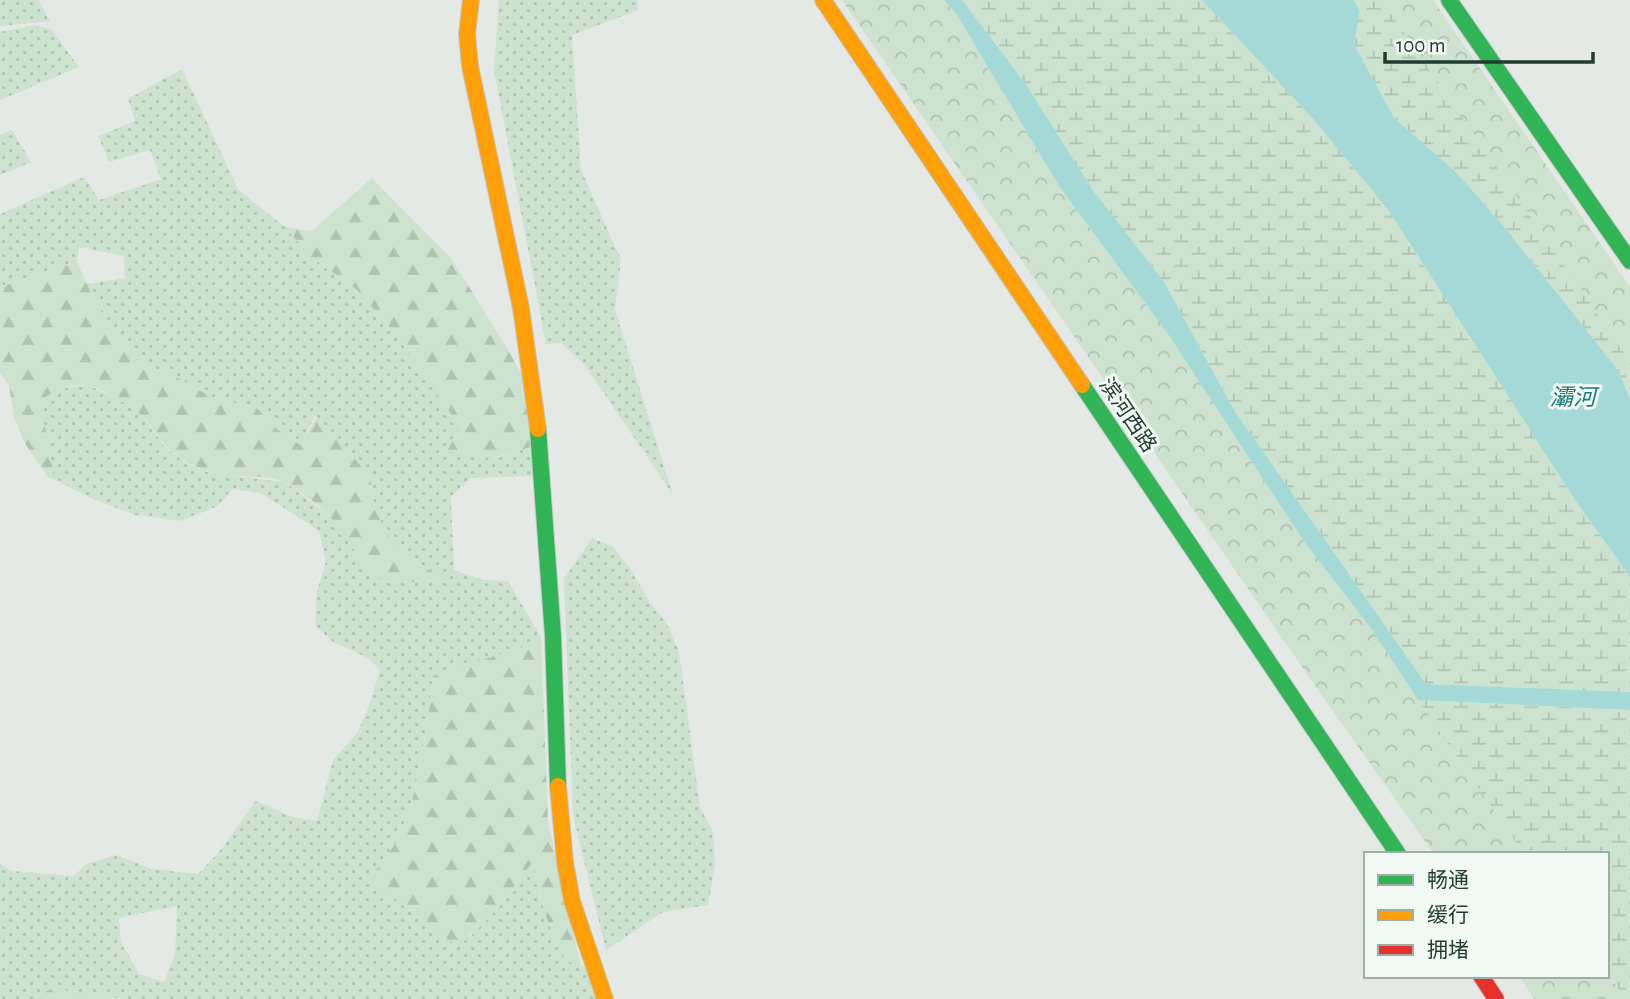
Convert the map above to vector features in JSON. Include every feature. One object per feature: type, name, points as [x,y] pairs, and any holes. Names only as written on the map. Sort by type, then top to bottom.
[{"type":"street","points":[[471,0],[467,34],[470,66],[529,349],[540,438],[552,623],[558,786],[565,862],[572,901],[605,999]]},
{"type":"street","name":"滨河西路","points":[[823,0],[1397,852]]},
{"type":"street","points":[[1450,0],[1630,261]]},
{"type":"street","points":[[1482,978],[1496,999]]},
{"type":"green space","points":[[0,0],[39,0],[50,21],[0,26]]},
{"type":"green space","points":[[499,0],[637,0],[638,10],[572,35],[581,170],[621,260],[615,310],[673,495],[585,365],[561,343],[546,344],[494,70]]},
{"type":"green space","points":[[842,0],[944,0],[957,15],[1059,186],[1168,334],[1303,540],[1373,631],[1523,852],[1433,852]]},
{"type":"green space","points":[[962,0],[1202,0],[1315,121],[1389,211],[1575,500],[1630,577],[1630,692],[1426,684],[1234,410],[1164,282],[1092,189],[1025,83]]},
{"type":"green space","points":[[1354,0],[1382,0],[1630,361],[1630,399],[1618,370],[1506,229],[1456,172],[1394,118],[1354,44],[1360,11]]},
{"type":"green space","points":[[1382,0],[1433,0],[1630,287],[1630,361]]},
{"type":"green space","points":[[35,25],[51,29],[79,67],[0,100],[0,32]]},
{"type":"green space","points":[[182,69],[238,189],[285,227],[310,256],[356,289],[393,331],[460,427],[447,450],[497,458],[530,447],[533,476],[471,478],[451,497],[454,570],[484,580],[508,581],[541,637],[525,646],[433,676],[421,757],[407,817],[397,841],[369,879],[470,937],[506,899],[533,861],[540,897],[566,961],[584,966],[597,999],[122,999],[51,989],[31,999],[0,999],[0,864],[12,871],[74,876],[86,864],[117,855],[151,869],[198,874],[220,851],[256,801],[293,817],[317,821],[333,760],[358,732],[380,670],[368,658],[333,642],[315,625],[317,591],[326,562],[319,531],[261,493],[232,489],[218,506],[181,521],[136,515],[98,501],[53,479],[40,401],[56,389],[88,385],[129,405],[140,414],[167,449],[186,463],[207,472],[283,482],[294,488],[336,522],[362,565],[392,580],[429,581],[451,575],[436,574],[396,549],[375,510],[370,476],[315,415],[300,446],[278,430],[256,407],[215,399],[176,377],[140,364],[97,306],[87,284],[125,278],[124,256],[79,247],[77,262],[4,286],[0,282],[0,214],[84,177],[99,200],[161,179],[150,150],[109,162],[98,136],[135,121],[128,99]],"holes":[[[177,906],[175,954],[164,982],[139,974],[121,942],[119,918]]]},
{"type":"green space","points":[[12,130],[31,162],[0,175],[0,135]]},
{"type":"green space","points":[[372,178],[451,258],[507,348],[527,385],[530,447],[489,458],[470,457],[447,451],[460,427],[393,331],[356,289],[310,256],[285,227],[312,231]]},
{"type":"green space","points":[[77,262],[97,306],[140,364],[176,377],[215,399],[256,407],[278,430],[300,445],[317,417],[370,476],[375,510],[396,549],[436,574],[455,574],[432,580],[407,582],[383,579],[373,574],[361,563],[334,522],[295,488],[273,479],[213,473],[190,464],[166,446],[137,411],[89,385],[63,388],[40,401],[53,479],[47,476],[24,442],[14,417],[9,385],[0,373],[0,282],[4,286]]},
{"type":"green space","points":[[592,538],[612,546],[629,567],[651,604],[666,622],[679,651],[700,808],[713,831],[715,864],[708,905],[663,912],[606,950],[573,816],[564,579]]},
{"type":"green space","points":[[541,637],[548,823],[581,966],[566,961],[554,937],[533,862],[488,919],[478,929],[454,944],[369,879],[397,841],[407,818],[422,757],[433,676],[525,646]]},
{"type":"green space","points":[[1418,700],[1630,710],[1630,999],[1625,999],[1609,976],[1609,852],[1523,852]]},
{"type":"green space","points":[[1609,976],[1625,999],[1534,999],[1520,978],[1609,978]]},
{"type":"green space","points":[[51,989],[99,994],[122,999],[31,999]]},
{"type":"water","points":[[944,0],[962,0],[1025,83],[1092,189],[1164,282],[1234,410],[1426,684],[1630,692],[1630,710],[1418,700],[1373,631],[1303,540],[1168,334],[1059,186],[957,15]]},
{"type":"water","name":"灞河","points":[[1202,0],[1354,0],[1360,11],[1354,44],[1394,118],[1456,172],[1506,229],[1618,370],[1630,399],[1630,577],[1575,500],[1389,211],[1315,121]]},
{"type":"traffic: fast","points":[[1449,0],[1630,261]]},
{"type":"traffic: fast","points":[[1082,385],[1397,852]]},
{"type":"traffic: fast","points":[[538,429],[553,636],[558,786]]},
{"type":"traffic: slow","points":[[471,0],[467,34],[470,66],[521,308],[538,429]]},
{"type":"traffic: slow","points":[[823,0],[1082,385]]},
{"type":"traffic: slow","points":[[558,786],[565,862],[572,901],[605,999]]},
{"type":"traffic: jam","points":[[1482,978],[1496,999]]}]
